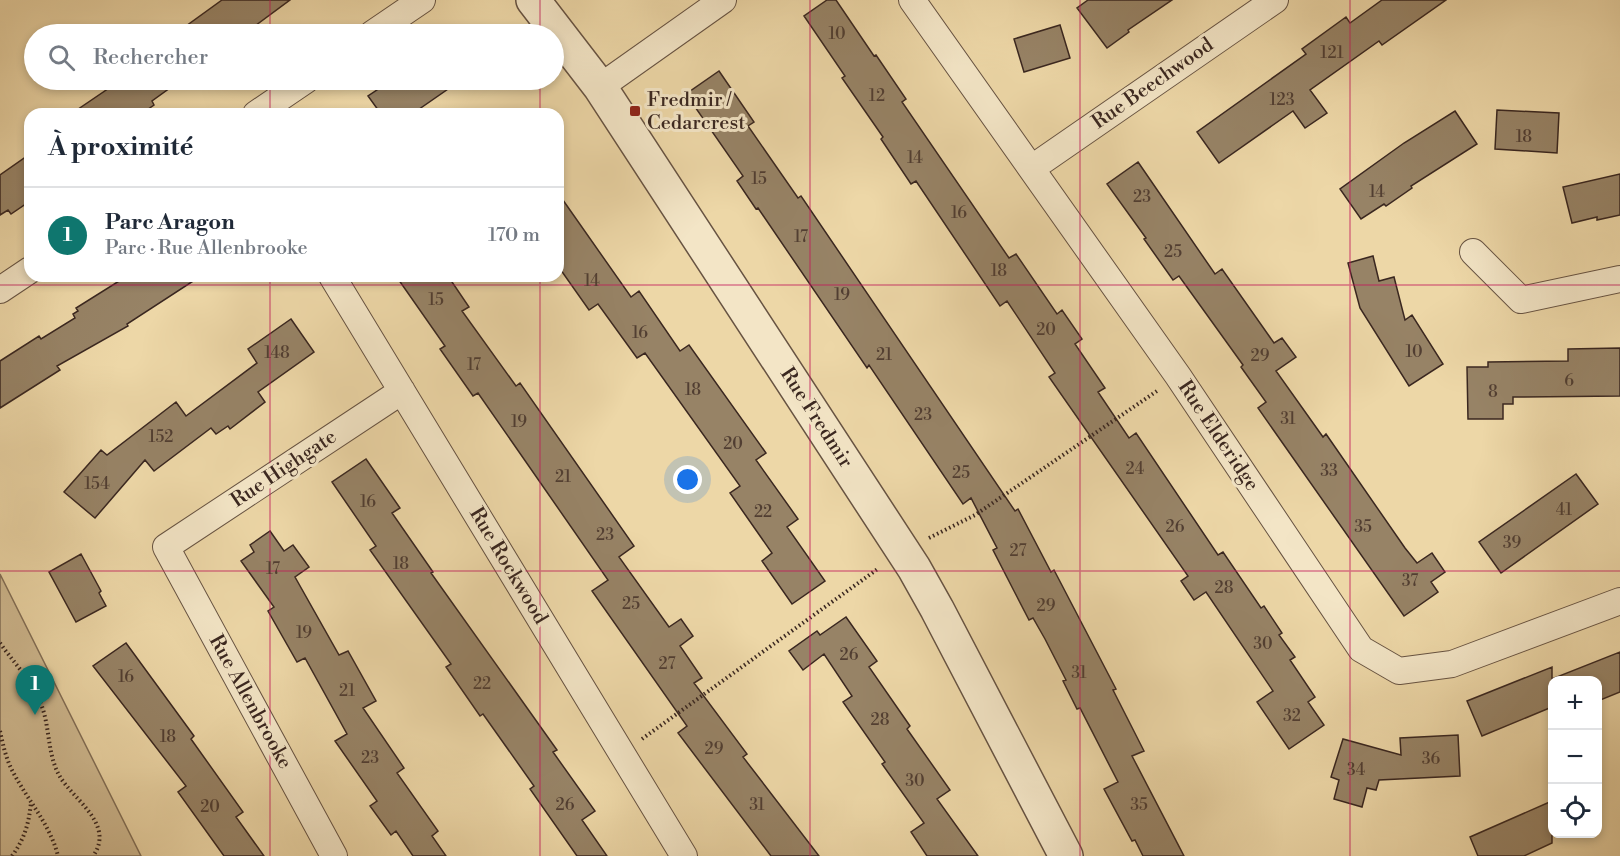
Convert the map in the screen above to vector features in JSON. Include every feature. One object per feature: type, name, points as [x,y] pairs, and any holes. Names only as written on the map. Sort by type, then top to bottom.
[{"type":"street","points":[[387,24],[422,0]]},
{"type":"street","name":"Rue Fredmir","points":[[533,0],[551,24]]},
{"type":"street","points":[[600,87],[723,0]]},
{"type":"street","name":"Rue Elderidge","points":[[912,0],[1178,376],[1361,649],[1399,671],[1452,664],[1620,601]]},
{"type":"street","name":"Rue Beechwood","points":[[1032,168],[1275,0]]},
{"type":"street","name":"Rue Fredmir","points":[[564,40],[600,87],[902,551],[937,609],[1066,856]]},
{"type":"street","points":[[265,108],[291,90]]},
{"type":"street","points":[[1473,252],[1521,300],[1620,279]]},
{"type":"street","points":[[0,290],[24,274]]},
{"type":"street","name":"Rue Rockwood","points":[[336,282],[684,856]]},
{"type":"street","name":"Rue Highgate","points":[[166,547],[402,391]]},
{"type":"street","name":"Rue Allenbrooke","points":[[166,547],[334,856]]},
{"type":"path","points":[[622,754],[902,551],[975,515],[1178,376]]},
{"type":"path","points":[[0,643],[30,684],[40,702],[58,774],[67,788],[92,813],[98,831],[98,849],[93,856]]},
{"type":"path","points":[[0,651],[7,652]]},
{"type":"path","points":[[0,731],[4,752],[12,771],[45,823],[58,856]]},
{"type":"path","points":[[12,856],[23,842],[29,824],[31,801]]},
{"type":"shaded area","points":[[0,574],[141,856],[0,856]]},
{"type":"building","points":[[222,0],[290,0],[258,24],[189,24]]},
{"type":"building","points":[[827,0],[836,0],[874,56],[876,55],[906,99],[902,102],[1009,258],[1016,254],[1057,314],[1062,310],[1082,339],[1075,344],[1105,388],[1098,392],[1129,438],[1136,433],[1218,555],[1223,552],[1261,608],[1264,606],[1282,633],[1279,635],[1295,657],[1290,660],[1315,697],[1308,702],[1324,725],[1289,749],[1257,702],[1273,691],[1206,592],[1194,600],[1181,581],[1188,576],[1049,377],[1055,373],[1007,301],[1000,306],[916,181],[911,184],[881,139],[883,137],[842,78],[845,76],[804,16]]},
{"type":"building","points":[[1088,0],[1172,0],[1128,30],[1129,32],[1107,48],[1077,8]]},
{"type":"building","points":[[1382,0],[1446,0],[1382,45],[1379,41],[1310,90],[1327,113],[1305,128],[1293,111],[1219,163],[1197,132],[1306,54],[1302,49],[1346,17],[1350,23]]},
{"type":"building","points":[[1060,25],[1070,58],[1024,72],[1014,39]]},
{"type":"building","points":[[719,71],[754,122],[748,126],[798,198],[801,196],[1015,511],[1018,509],[1051,572],[1054,570],[1116,689],[1113,690],[1144,751],[1132,756],[1184,856],[1143,856],[1135,840],[1132,841],[1104,789],[1118,782],[1080,708],[1077,709],[1063,681],[1066,680],[1045,639],[1033,618],[1029,620],[993,550],[997,548],[971,498],[963,504],[869,365],[867,368],[758,208],[756,209],[737,181],[743,176],[686,94]]},
{"type":"building","points":[[106,90],[167,90],[152,101],[154,105],[150,108],[80,108]]},
{"type":"building","points":[[377,90],[447,90],[421,108],[377,108],[368,96]]},
{"type":"building","points":[[1497,110],[1559,113],[1557,153],[1495,149]]},
{"type":"building","points":[[1455,111],[1477,144],[1411,186],[1412,188],[1386,206],[1384,204],[1361,219],[1340,189],[1404,143]]},
{"type":"building","points":[[24,158],[24,205],[11,214],[8,210],[0,215],[0,175]]},
{"type":"building","points":[[1138,162],[1215,274],[1222,269],[1274,343],[1282,338],[1296,357],[1276,371],[1323,437],[1326,434],[1405,548],[1417,563],[1432,553],[1445,572],[1431,582],[1438,592],[1404,616],[1258,408],[1266,402],[1241,367],[1243,365],[1179,276],[1173,280],[1107,184]]},
{"type":"building","points":[[1620,174],[1620,215],[1597,220],[1597,217],[1572,223],[1563,187]]},
{"type":"building","points":[[564,202],[631,297],[639,291],[680,351],[689,345],[766,453],[756,460],[798,519],[787,527],[825,581],[792,604],[762,561],[772,553],[730,493],[740,486],[645,353],[637,358],[598,304],[589,310],[564,275]]},
{"type":"building","points":[[1373,256],[1379,281],[1394,277],[1405,320],[1412,315],[1443,364],[1409,386],[1360,308],[1348,263]]},
{"type":"building","points":[[117,282],[192,282],[127,324],[128,326],[57,366],[60,370],[0,408],[0,361],[39,336],[41,339],[75,318],[73,314],[78,311],[76,308]]},
{"type":"building","points":[[400,282],[452,282],[469,307],[462,311],[516,386],[520,383],[634,546],[619,557],[669,627],[681,619],[693,636],[680,646],[702,678],[694,683],[747,754],[743,757],[819,856],[771,856],[678,733],[687,726],[592,591],[608,580],[478,393],[473,396],[440,349],[445,346]]},
{"type":"building","points":[[291,319],[314,352],[258,392],[265,402],[230,429],[228,426],[216,434],[211,428],[154,471],[145,460],[95,518],[64,492],[101,450],[107,455],[176,402],[186,416],[257,363],[248,349]]},
{"type":"building","points":[[1620,348],[1620,396],[1513,397],[1513,404],[1503,404],[1503,419],[1468,419],[1467,367],[1488,367],[1488,362],[1568,361],[1568,349]]},
{"type":"building","points":[[366,459],[400,508],[392,513],[433,572],[431,573],[557,750],[553,752],[595,811],[582,820],[607,856],[577,856],[530,789],[534,786],[483,714],[480,716],[446,667],[451,664],[370,550],[376,546],[332,482]]},
{"type":"building","points":[[1576,474],[1598,504],[1501,573],[1479,542]]},
{"type":"building","points":[[270,531],[284,551],[293,545],[309,567],[295,577],[339,655],[348,651],[376,701],[363,708],[404,768],[397,773],[438,831],[432,836],[446,856],[413,856],[396,831],[391,835],[370,806],[377,801],[335,741],[347,734],[305,658],[297,662],[268,611],[274,607],[241,561],[254,552],[250,545]]},
{"type":"building","points":[[81,554],[101,591],[99,593],[106,606],[76,622],[49,572]]},
{"type":"building","points":[[846,617],[877,661],[869,667],[910,726],[907,729],[950,790],[937,799],[978,856],[927,856],[911,832],[924,823],[882,764],[885,762],[843,702],[852,696],[824,654],[803,670],[789,651],[817,631],[820,635]]},
{"type":"building","points":[[126,643],[194,736],[191,739],[243,812],[236,817],[264,856],[224,856],[178,792],[186,786],[93,666]]},
{"type":"building","points":[[1620,652],[1620,692],[1602,699],[1602,676],[1560,676]]},
{"type":"building","points":[[1552,667],[1552,676],[1548,676],[1548,709],[1482,736],[1467,701]]},
{"type":"building","points":[[1458,735],[1460,776],[1379,780],[1376,790],[1367,788],[1362,807],[1334,799],[1339,780],[1331,777],[1343,739],[1401,755],[1400,738]]},
{"type":"building","points":[[1548,803],[1548,838],[1552,838],[1552,843],[1524,856],[1478,856],[1470,837]]},
{"type":"place","name":"Fredmir / Cedarcrest","points":[[635,111]]},
{"type":"place","name":"Parc Aragon","points":[[35,715]]}]
